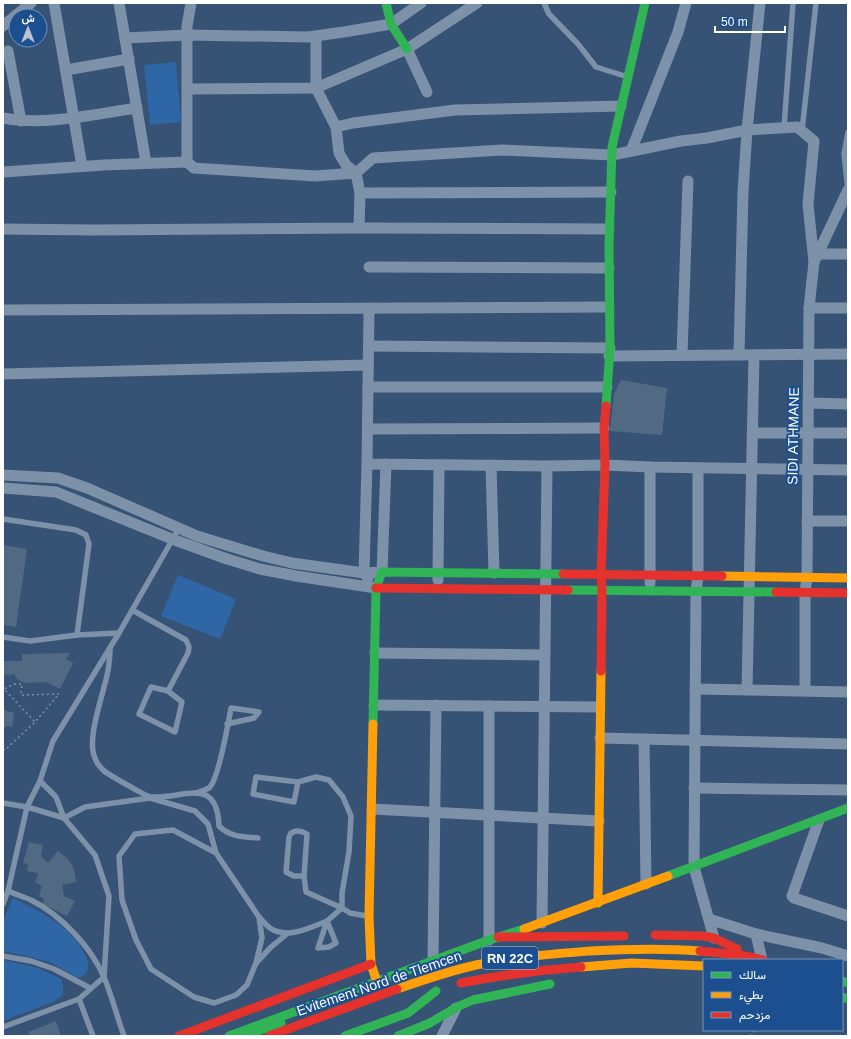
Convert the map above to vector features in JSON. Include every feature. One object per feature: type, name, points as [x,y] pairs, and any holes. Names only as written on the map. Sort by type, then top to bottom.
[{"type":"main road","points":[[386,3],[391,24],[407,49]]},
{"type":"main road","points":[[598,903],[601,575],[605,465],[604,428],[609,352],[609,229],[612,147],[645,3]]},
{"type":"main road","points":[[377,982],[371,964],[369,916],[376,588],[382,572],[848,578]]},
{"type":"main road","points":[[376,588],[848,593]]},
{"type":"main road","points":[[229,1036],[494,938],[598,903],[848,808]]},
{"type":"main road","points":[[645,935],[692,935],[714,938],[760,959]]},
{"type":"main road","points":[[494,938],[630,936]]},
{"type":"main road","name":"Evitement Nord de Tlemcen","points":[[268,1036],[461,968],[504,959],[631,948],[658,948],[690,950],[760,959]]},
{"type":"main road","name":"Evitement Nord de Tlemcen","points":[[413,998],[501,975],[548,969],[632,963],[703,966]]},
{"type":"main road","points":[[179,1036],[371,964]]},
{"type":"main road","points":[[400,1016],[402,1035],[430,1023],[457,1007],[482,997],[550,984]]},
{"type":"main road","points":[[346,1036],[400,1016],[415,1008],[443,989]]},
{"type":"main road","points":[[243,1036],[348,998],[396,990]]},
{"type":"street","points":[[3,26],[31,3]]},
{"type":"street","points":[[54,3],[82,166]]},
{"type":"street","points":[[120,3],[146,163]]},
{"type":"street","points":[[187,162],[187,26],[191,3]]},
{"type":"street","points":[[125,38],[187,35],[308,37],[391,24],[421,3]]},
{"type":"street","points":[[188,89],[316,88],[407,49],[477,3]]},
{"type":"street","points":[[631,151],[678,32],[686,3]]},
{"type":"street","points":[[739,355],[743,192],[747,130],[760,3]]},
{"type":"street","points":[[316,36],[316,88],[336,127],[339,153],[346,166],[356,173],[360,193],[359,228]]},
{"type":"street","points":[[407,49],[427,92]]},
{"type":"street","points":[[8,51],[21,121]]},
{"type":"street","points":[[66,70],[129,59]]},
{"type":"street","points":[[336,127],[353,123],[455,110],[621,106]]},
{"type":"street","points":[[3,118],[21,121],[74,117],[137,108]]},
{"type":"street","points":[[3,172],[82,166],[187,162],[194,168],[217,171],[315,176],[356,173],[373,158],[502,150],[612,155],[680,141],[707,138],[747,130],[797,127],[814,141],[808,204],[817,258],[848,254]]},
{"type":"street","points":[[682,355],[688,181]]},
{"type":"street","name":"SIDI ATHMANE","points":[[805,690],[809,308],[817,258],[844,208],[848,190]]},
{"type":"street","points":[[360,193],[611,192]]},
{"type":"street","points":[[3,229],[609,229]]},
{"type":"street","points":[[369,267],[609,268]]},
{"type":"street","points":[[3,310],[609,307]]},
{"type":"street","points":[[369,308],[368,429],[364,573],[376,588]]},
{"type":"street","points":[[809,308],[848,308]]},
{"type":"street","points":[[369,346],[682,355],[848,354]]},
{"type":"street","points":[[747,690],[754,355]]},
{"type":"street","points":[[3,374],[368,365]]},
{"type":"street","points":[[368,387],[607,387]]},
{"type":"street","points":[[808,403],[848,404]]},
{"type":"street","points":[[368,429],[604,428]]},
{"type":"street","points":[[753,433],[848,433]]},
{"type":"street","points":[[367,464],[547,466],[605,465],[848,470]]},
{"type":"street","points":[[3,475],[58,478],[87,488],[197,536],[292,563],[364,573],[382,572],[386,464]]},
{"type":"street","points":[[438,589],[439,465]]},
{"type":"street","points":[[491,465],[494,573]]},
{"type":"street","points":[[542,923],[547,466]]},
{"type":"street","points":[[650,467],[650,590]]},
{"type":"street","points":[[698,468],[694,866],[714,938]]},
{"type":"street","points":[[56,492],[58,478]]},
{"type":"street","points":[[3,488],[56,492],[172,539],[226,559],[260,569],[376,588]]},
{"type":"street","points":[[807,521],[848,522]]},
{"type":"street","points":[[260,569],[263,556]]},
{"type":"street","points":[[375,653],[545,655]]},
{"type":"street","points":[[696,689],[848,692]]},
{"type":"street","points":[[374,705],[600,707]]},
{"type":"street","points":[[433,961],[436,706]]},
{"type":"street","points":[[489,706],[489,815],[494,938]]},
{"type":"street","points":[[600,738],[848,744]]},
{"type":"street","points":[[644,739],[646,884]]},
{"type":"street","points":[[694,788],[848,790]]},
{"type":"street","points":[[372,810],[599,821]]},
{"type":"street","points":[[819,820],[792,896],[794,898],[848,916]]},
{"type":"street","points":[[709,919],[756,934],[822,948],[848,956]]},
{"type":"street","points":[[756,934],[760,959]]},
{"type":"street","points":[[442,1036],[457,1007]]},
{"type":"lane","points":[[544,3],[549,14],[578,44],[596,67],[628,77]]},
{"type":"lane","points":[[784,128],[793,3]]},
{"type":"lane","points":[[802,132],[816,3]]},
{"type":"lane","points":[[848,132],[844,154],[848,190]]},
{"type":"lane","points":[[3,519],[76,530],[86,535],[89,544],[77,635]]},
{"type":"lane","points":[[3,904],[8,891],[28,808],[40,781],[53,741],[119,633],[179,528]]},
{"type":"lane","points":[[132,610],[186,640],[189,647],[188,653],[168,691]]},
{"type":"lane","points":[[3,638],[30,641],[77,635],[119,633]]},
{"type":"lane","points":[[110,648],[110,659],[94,726],[94,758],[104,771],[150,798],[195,811],[208,824],[216,853],[259,917],[271,929],[278,932],[288,933]]},
{"type":"lane","points":[[151,688],[168,691],[182,702],[175,732],[138,714],[151,688]]},
{"type":"lane","points":[[3,803],[64,818],[85,807],[196,793],[210,787],[216,776],[227,724],[231,708],[259,712],[254,718],[227,724]]},
{"type":"lane","points":[[256,963],[271,947],[288,933],[327,921],[342,908],[342,893],[349,852],[351,816],[343,796],[329,780],[316,777],[298,782],[256,777],[253,794],[294,802],[298,782]]},
{"type":"lane","points":[[3,1027],[79,999],[104,977],[109,896],[95,855],[64,818],[56,796],[40,781]]},
{"type":"lane","points":[[196,793],[213,799],[219,813],[219,826],[225,832],[240,837],[258,838]]},
{"type":"lane","points":[[216,853],[173,830],[135,834],[119,856],[122,900],[136,940],[151,968],[194,997],[214,1003],[236,995],[247,985],[256,963],[262,938],[259,917]]},
{"type":"lane","points":[[304,876],[294,876],[286,872],[289,837],[294,831],[307,834],[304,876],[306,892],[350,913],[369,916]]},
{"type":"lane","points":[[8,891],[32,900],[78,936],[88,949],[104,977],[124,1036]]},
{"type":"lane","points":[[327,921],[336,943],[329,947],[318,948],[322,937],[327,921]]},
{"type":"lane","points":[[3,956],[31,961],[54,969],[90,988]]},
{"type":"lane","points":[[79,999],[93,1036]]},
{"type":"path","points":[[3,749],[5,750],[35,722],[59,694],[21,695],[22,684],[14,684],[4,689],[35,722]]},
{"type":"shaded area","points":[[176,62],[181,122],[150,125],[144,65]]},
{"type":"shaded area","points":[[178,575],[236,599],[220,639],[161,616]]},
{"type":"shaded area","points":[[13,898],[52,919],[69,933],[77,942],[87,959],[88,968],[84,975],[77,978],[50,962],[3,951],[3,921]]},
{"type":"shaded area","points":[[3,960],[38,968],[61,979],[63,995],[55,1001],[3,1021]]},
{"type":"building","points":[[621,380],[667,388],[662,435],[610,431],[614,394]]},
{"type":"building","points":[[3,545],[27,549],[16,627],[3,625]]},
{"type":"building","points":[[70,653],[66,659],[73,663],[60,689],[46,682],[25,683],[17,679],[14,674],[3,674],[3,661],[22,661],[22,654]]},
{"type":"building","points":[[3,708],[14,713],[12,727],[6,726],[3,730]]},
{"type":"building","points":[[29,842],[43,845],[41,856],[48,863],[58,851],[68,859],[74,869],[76,882],[62,885],[64,896],[75,901],[67,916],[43,904],[44,899],[39,896],[42,886],[35,882],[38,873],[27,871],[28,864],[23,863]]},
{"type":"building","points":[[56,1021],[61,1036],[30,1036],[28,1032]]},
{"type":"traffic: fast","points":[[386,3],[391,24],[407,49]]},
{"type":"traffic: fast","points":[[606,406],[610,348],[609,245],[612,147],[645,3]]},
{"type":"traffic: fast","points":[[373,724],[376,588],[382,572],[563,574]]},
{"type":"traffic: fast","points":[[568,590],[776,592]]},
{"type":"traffic: fast","points":[[668,876],[848,808]]},
{"type":"traffic: fast","points":[[229,1036],[489,940],[524,929]]},
{"type":"traffic: fast","points":[[843,981],[848,983]]},
{"type":"traffic: fast","points":[[398,1036],[430,1023],[457,1007],[473,1000],[550,984]]},
{"type":"traffic: fast","points":[[345,1036],[408,1013],[436,991]]},
{"type":"traffic: fast","points":[[843,997],[848,999]]},
{"type":"traffic: fast","points":[[243,1036],[281,1023]]},
{"type":"traffic: slow","points":[[722,576],[848,578]]},
{"type":"traffic: slow","points":[[598,903],[601,671]]},
{"type":"traffic: slow","points":[[373,724],[369,916],[371,964],[377,982]]},
{"type":"traffic: slow","points":[[524,929],[668,876]]},
{"type":"traffic: slow","points":[[397,989],[466,967],[518,958],[590,951],[659,949],[700,951]]},
{"type":"traffic: slow","points":[[581,967],[632,963],[703,966]]},
{"type":"traffic: jam","points":[[601,671],[601,575],[605,465],[604,428],[606,406]]},
{"type":"traffic: jam","points":[[563,574],[722,576]]},
{"type":"traffic: jam","points":[[376,588],[568,590]]},
{"type":"traffic: jam","points":[[776,592],[848,593]]},
{"type":"traffic: jam","points":[[655,935],[703,936],[714,938],[737,949]]},
{"type":"traffic: jam","points":[[498,937],[624,936]]},
{"type":"traffic: jam","points":[[700,951],[740,955],[758,959]]},
{"type":"traffic: jam","points":[[179,1036],[371,964]]},
{"type":"traffic: jam","points":[[461,983],[521,973],[581,967]]},
{"type":"traffic: jam","points":[[269,1036],[397,989]]}]
